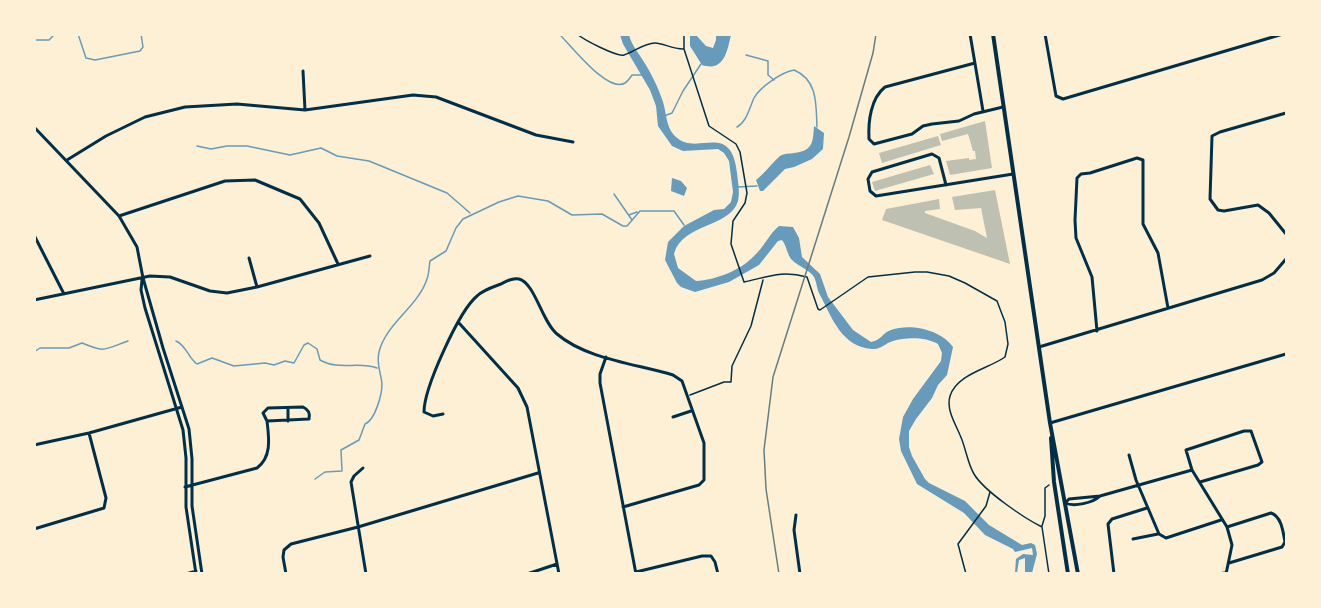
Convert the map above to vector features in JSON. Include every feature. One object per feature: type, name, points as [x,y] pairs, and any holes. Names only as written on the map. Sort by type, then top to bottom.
[{"type":"main road","points":[[993,34],[1050,423],[1077,573]]},
{"type":"main road","points":[[1050,423],[1054,482],[1068,573]]},
{"type":"street","points":[[970,34],[983,111]]},
{"type":"street","points":[[1045,34],[1056,96],[1063,99],[1283,34]]},
{"type":"street","points":[[975,63],[885,87],[878,93],[868,124],[869,139],[874,144],[912,134],[923,126],[959,121],[983,111],[1003,107]]},
{"type":"street","points":[[303,71],[305,110]]},
{"type":"street","points":[[68,160],[106,136],[146,117],[185,108],[237,104],[305,110],[413,95],[436,97],[536,135],[573,142]]},
{"type":"street","points":[[1287,113],[1212,136],[1210,199],[1218,210],[1224,211],[1258,205],[1269,213],[1287,234]]},
{"type":"street","points":[[34,128],[68,160],[119,216],[137,247],[143,278],[189,429],[192,459],[192,506],[202,572],[186,573]]},
{"type":"street","points":[[946,184],[939,158],[932,154],[872,172],[867,179],[870,192],[876,196],[1013,174]]},
{"type":"street","points":[[1097,331],[1092,277],[1076,237],[1074,220],[1077,178],[1081,174],[1137,158],[1143,160],[1143,224],[1158,253],[1168,308]]},
{"type":"street","points":[[119,216],[225,181],[255,180],[300,199],[319,223],[338,264]]},
{"type":"street","points":[[34,235],[64,294]]},
{"type":"street","points":[[34,300],[143,278],[170,276],[210,291],[227,293],[370,256]]},
{"type":"street","points":[[249,258],[257,287]]},
{"type":"street","points":[[1039,347],[1262,280],[1274,273],[1287,259]]},
{"type":"street","points":[[143,278],[141,290],[145,308],[183,430],[186,458],[186,507],[196,572]]},
{"type":"street","points":[[443,414],[433,416],[424,412],[424,400],[435,369],[466,308],[477,295],[511,279],[519,279],[528,284],[543,315],[555,333],[570,344],[606,357],[673,375],[682,381],[704,443],[704,480],[699,485],[623,507]]},
{"type":"street","points":[[459,323],[518,388],[527,407],[559,573]]},
{"type":"street","points":[[1050,423],[1287,354]]},
{"type":"street","points":[[606,357],[600,374],[600,383],[636,573],[702,556],[711,556],[718,573]]},
{"type":"street","points":[[34,445],[90,433],[182,407]]},
{"type":"street","points":[[185,487],[257,468],[264,463],[268,451],[267,421],[263,413],[268,408],[303,407],[310,414],[309,420],[267,421]]},
{"type":"street","points":[[288,408],[288,421]]},
{"type":"street","points":[[673,417],[692,411]]},
{"type":"street","points":[[1200,482],[1262,462],[1251,431],[1244,431],[1186,450],[1192,470],[1227,527],[1232,546],[1226,573],[1216,573]]},
{"type":"street","points":[[34,529],[104,508],[106,498],[90,433]]},
{"type":"street","points":[[1129,455],[1136,480],[1159,534],[1166,538],[1221,520]]},
{"type":"street","points":[[363,468],[351,482],[366,573]]},
{"type":"street","points":[[1058,504],[1065,503],[1069,499],[1100,496],[1192,470]]},
{"type":"street","points":[[286,573],[284,549],[291,544],[358,527],[538,473]]},
{"type":"street","points":[[1114,573],[1108,524],[1113,519],[1147,508]]},
{"type":"street","points":[[1227,527],[1271,513],[1277,515],[1280,520],[1285,542],[1282,547],[1229,563]]},
{"type":"street","points":[[796,515],[794,530],[800,573]]},
{"type":"street","points":[[1133,538],[1159,534]]},
{"type":"street","points":[[527,573],[557,564]]},
{"type":"path","points":[[576,34],[605,48],[610,53],[622,56],[657,42],[672,49],[684,49]]},
{"type":"path","points":[[684,34],[684,49],[709,126],[736,144],[740,152],[747,190],[745,202],[733,221],[731,244],[744,282],[778,273],[793,273],[807,277],[820,310],[838,300],[868,277],[927,272],[950,276],[997,301],[1005,322],[1008,344],[1005,357],[962,380],[950,395],[949,408],[974,474],[983,486],[1029,521],[1042,527]]},
{"type":"path","points":[[686,396],[724,381],[732,382],[732,366],[751,326],[763,278]]},
{"type":"path","points":[[1049,573],[1042,527],[1045,516],[1045,488],[1054,482]]},
{"type":"path","points":[[966,573],[958,544],[986,506],[990,491]]},
{"type":"water","points":[[620,35],[629,35],[633,46],[649,71],[664,104],[672,133],[684,142],[721,144],[728,148],[734,157],[738,201],[726,216],[686,236],[674,254],[678,268],[696,281],[720,276],[749,261],[779,226],[793,227],[799,238],[802,257],[820,274],[828,297],[853,330],[871,342],[878,340],[891,330],[907,327],[933,332],[948,341],[953,347],[947,375],[938,385],[932,398],[909,431],[909,447],[912,456],[929,483],[965,501],[989,525],[1022,545],[1031,543],[1035,545],[1037,554],[1032,573],[1025,573],[1025,558],[1019,560],[1017,573],[1015,573],[1016,559],[1023,554],[1033,555],[1032,548],[1015,552],[985,535],[964,513],[917,484],[901,451],[899,439],[903,417],[913,399],[941,361],[942,353],[938,344],[916,338],[890,342],[872,349],[853,343],[834,322],[819,293],[814,277],[792,260],[782,240],[778,241],[759,265],[729,282],[695,292],[677,283],[665,260],[668,242],[684,226],[714,210],[724,209],[731,202],[733,192],[729,161],[718,149],[683,151],[672,146],[658,126],[656,106],[650,90]]},
{"type":"water","points":[[690,35],[696,35],[706,46],[713,48],[716,35],[731,35],[728,48],[720,63],[715,66],[702,65],[690,46]]},
{"type":"water","points":[[814,126],[824,133],[823,149],[812,159],[785,169],[763,191],[760,191],[756,180],[780,156],[801,152],[809,147],[813,140]]},
{"type":"water","points":[[672,178],[681,181],[687,188],[684,196],[671,191]]},
{"type":"building","points":[[985,121],[992,168],[950,175],[946,161],[976,159],[975,151],[973,151],[968,134],[942,141],[940,134]]},
{"type":"building","points":[[938,136],[941,145],[882,163],[879,153]]},
{"type":"building","points":[[930,165],[934,174],[875,191],[872,182]]},
{"type":"building","points":[[995,190],[1010,264],[882,220],[886,209],[939,199],[940,209],[925,211],[925,213],[975,231],[987,238],[981,208],[955,210],[952,197]]},
{"type":"waterway","points":[[34,40],[49,40],[55,34]]},
{"type":"waterway","points":[[78,34],[86,58],[95,60],[140,51],[143,47],[141,34]]},
{"type":"waterway","points":[[559,34],[590,67],[609,82],[618,85],[625,83],[632,75],[643,75]]},
{"type":"waterway","points":[[746,55],[768,61],[768,75],[774,80]]},
{"type":"waterway","points":[[664,116],[672,113],[701,64]]},
{"type":"waterway","points":[[737,127],[745,118],[761,89],[778,77],[794,70],[802,74],[812,87],[816,102],[817,127]]},
{"type":"waterway","points":[[197,146],[211,149],[247,146],[290,155],[321,148],[337,156],[369,161],[447,193],[470,213]]},
{"type":"waterway","points":[[737,187],[757,186]]},
{"type":"waterway","points":[[614,194],[632,220]]},
{"type":"waterway","points":[[315,479],[325,472],[342,471],[341,450],[359,440],[365,424],[375,412],[381,394],[382,384],[378,357],[383,342],[388,332],[423,289],[428,277],[430,261],[446,251],[456,228],[463,219],[518,196],[548,201],[572,215],[602,214],[623,226],[627,226],[640,211],[674,211],[684,225]]},
{"type":"waterway","points":[[629,215],[637,212]]},
{"type":"waterway","points":[[34,352],[40,348],[69,348],[82,343],[105,349],[128,341]]},
{"type":"waterway","points":[[176,341],[197,364],[212,358],[234,366],[265,363],[274,365],[285,361],[294,363],[304,345],[308,343],[317,349],[320,360],[327,363],[377,368]]},
{"type":"railway","points":[[779,574],[766,489],[764,450],[773,377],[849,137],[873,53],[876,34]]}]
